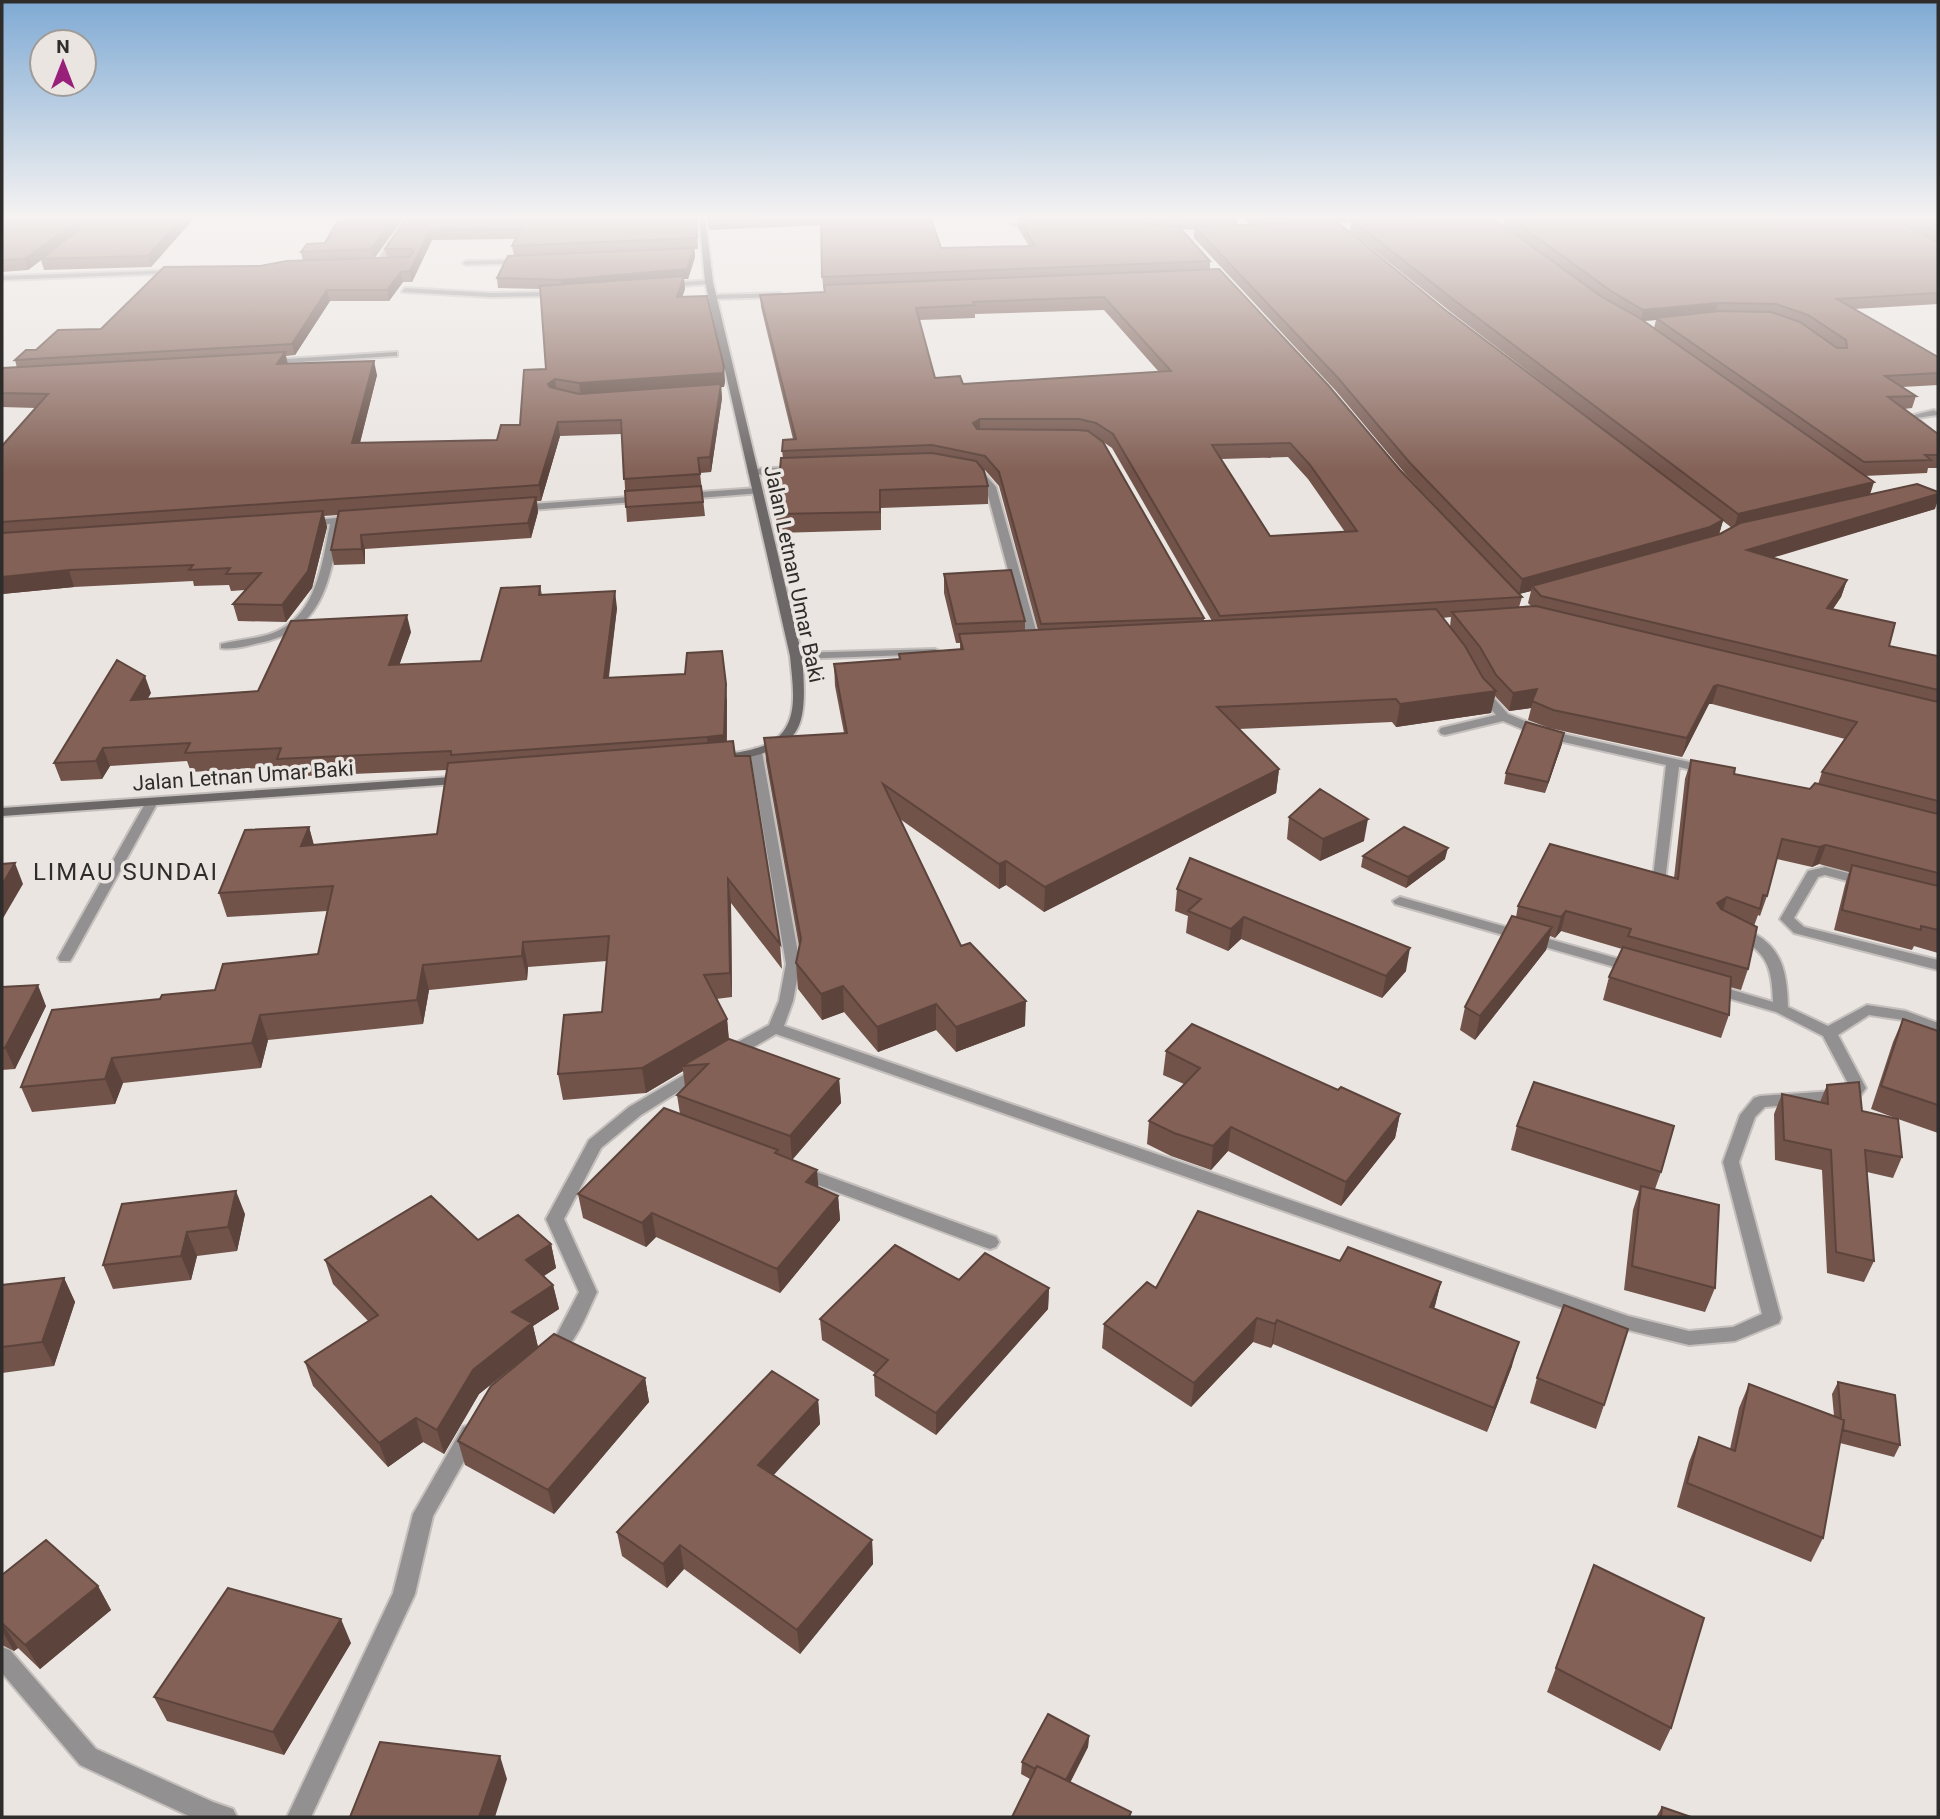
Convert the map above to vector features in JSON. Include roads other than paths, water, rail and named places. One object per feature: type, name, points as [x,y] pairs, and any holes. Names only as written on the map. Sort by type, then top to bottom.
[{"type":"street","name":"Jalan Letnan Umar Baki","points":[[711,760],[756,752],[786,740],[797,723],[800,701],[796,656],[714,301]]},
{"type":"street","points":[[255,363],[394,354]]},
{"type":"street","points":[[1934,413],[1910,417],[1938,441]]},
{"type":"street","points":[[753,472],[808,470]]},
{"type":"street","points":[[968,472],[980,474],[990,486],[1035,648]]},
{"type":"street","points":[[676,497],[758,491]]},
{"type":"street","points":[[513,508],[662,498]]},
{"type":"street","points":[[301,523],[363,518]]},
{"type":"street","points":[[225,646],[279,635],[308,613],[316,601],[326,572],[336,520]]},
{"type":"street","points":[[1021,649],[1049,648]]},
{"type":"street","points":[[796,656],[942,652]]},
{"type":"street","points":[[1474,676],[1485,697],[1504,717],[1545,734],[1726,774]]},
{"type":"street","points":[[1445,732],[1504,717]]},
{"type":"street","points":[[541,1359],[563,1341],[588,1292],[555,1219],[595,1144],[635,1111],[693,1074],[775,1028],[786,1001],[793,964],[756,752]]},
{"type":"street","points":[[1660,878],[1673,761]]},
{"type":"street","name":"Jalan Letnan Umar Baki","points":[[2,812],[484,778]]},
{"type":"street","points":[[65,958],[152,802]]},
{"type":"street","points":[[1886,888],[1818,872],[1813,874],[1787,919],[1799,930],[1938,965]]},
{"type":"street","points":[[1400,901],[1650,972]]},
{"type":"street","points":[[1720,924],[1749,936],[1766,948],[1779,967],[1781,1009]]},
{"type":"street","points":[[775,1028],[1627,1323],[1689,1338],[1735,1334],[1772,1318],[1731,1162],[1748,1115],[1760,1102],[1852,1095],[1858,1088],[1829,1032],[1781,1009],[1702,987]]},
{"type":"street","points":[[1829,1032],[1867,1010],[1906,1016],[1938,1029]]},
{"type":"street","points":[[635,1111],[660,1121]]},
{"type":"street","points":[[787,1167],[990,1242]]},
{"type":"street","points":[[299,1817],[404,1594],[423,1514],[481,1413]]},
{"type":"street","points":[[2,1657],[89,1757],[211,1814],[225,1817]]},
{"type":"district","name":"LIMAU SUNDAI","points":[[126,872]]}]
